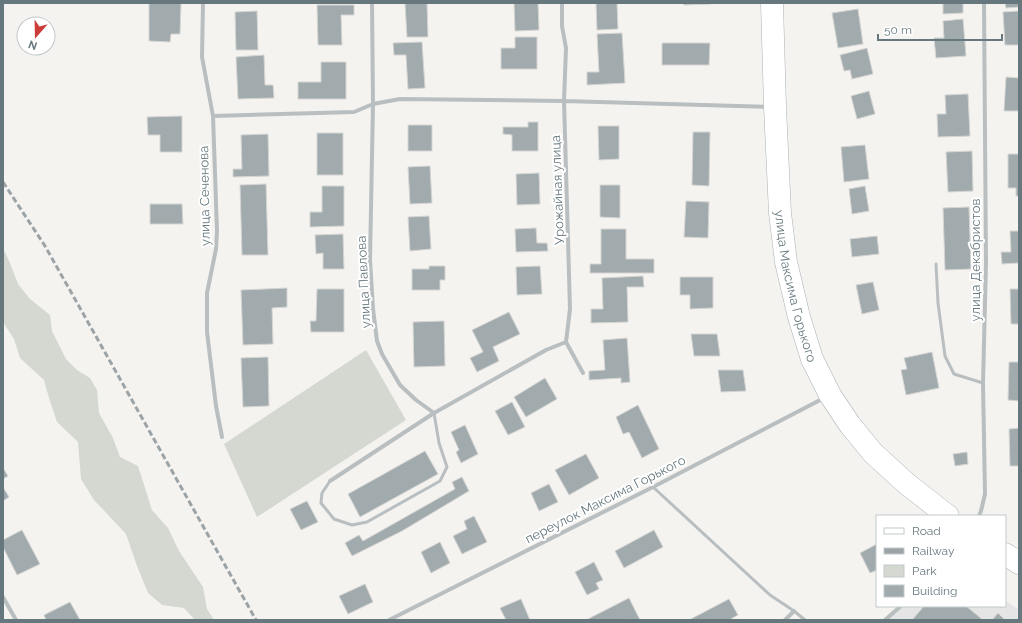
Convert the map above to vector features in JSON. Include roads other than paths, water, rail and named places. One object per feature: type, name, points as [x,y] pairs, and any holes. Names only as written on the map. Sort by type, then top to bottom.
[{"type":"street","name":"улица Сеченова","points":[[203,3],[202,57],[213,116],[217,231],[216,249],[207,293],[207,332],[216,406],[222,437]]},
{"type":"street","name":"улица Павлова","points":[[372,3],[373,104],[370,260],[373,309],[377,341],[382,354],[400,385],[416,400],[434,413]]},
{"type":"street","name":"Урожайная улица","points":[[562,3],[562,26],[566,48],[564,101],[570,310],[566,342]]},
{"type":"street","name":"улица Максима Горького","points":[[772,3],[780,213],[786,262],[799,317],[812,359],[830,395],[850,425],[873,453],[907,484],[947,515]]},
{"type":"street","name":"улица Декабристов","points":[[980,515],[985,494],[983,383],[986,263],[984,3]]},
{"type":"street","points":[[213,116],[354,112],[373,104],[400,99],[564,101],[775,107]]},
{"type":"street","points":[[330,481],[434,413],[546,350],[566,342],[583,373]]},
{"type":"street","name":"переулок Максима Горького","points":[[389,620],[830,395]]},
{"type":"street","points":[[1006,555],[1019,563]]},
{"type":"street","points":[[3,597],[16,620]]},
{"type":"street","points":[[885,620],[900,607]]},
{"type":"street","points":[[785,620],[794,611]]},
{"type":"lane","points":[[936,264],[938,304],[945,356],[954,374],[983,383]]},
{"type":"lane","points":[[330,481],[322,493],[321,503],[334,519],[352,525],[368,522],[440,481],[447,468],[439,443],[434,413]]},
{"type":"lane","points":[[653,486],[770,595],[805,620]]},
{"type":"railway","points":[[3,182],[45,246],[256,620]]}]
